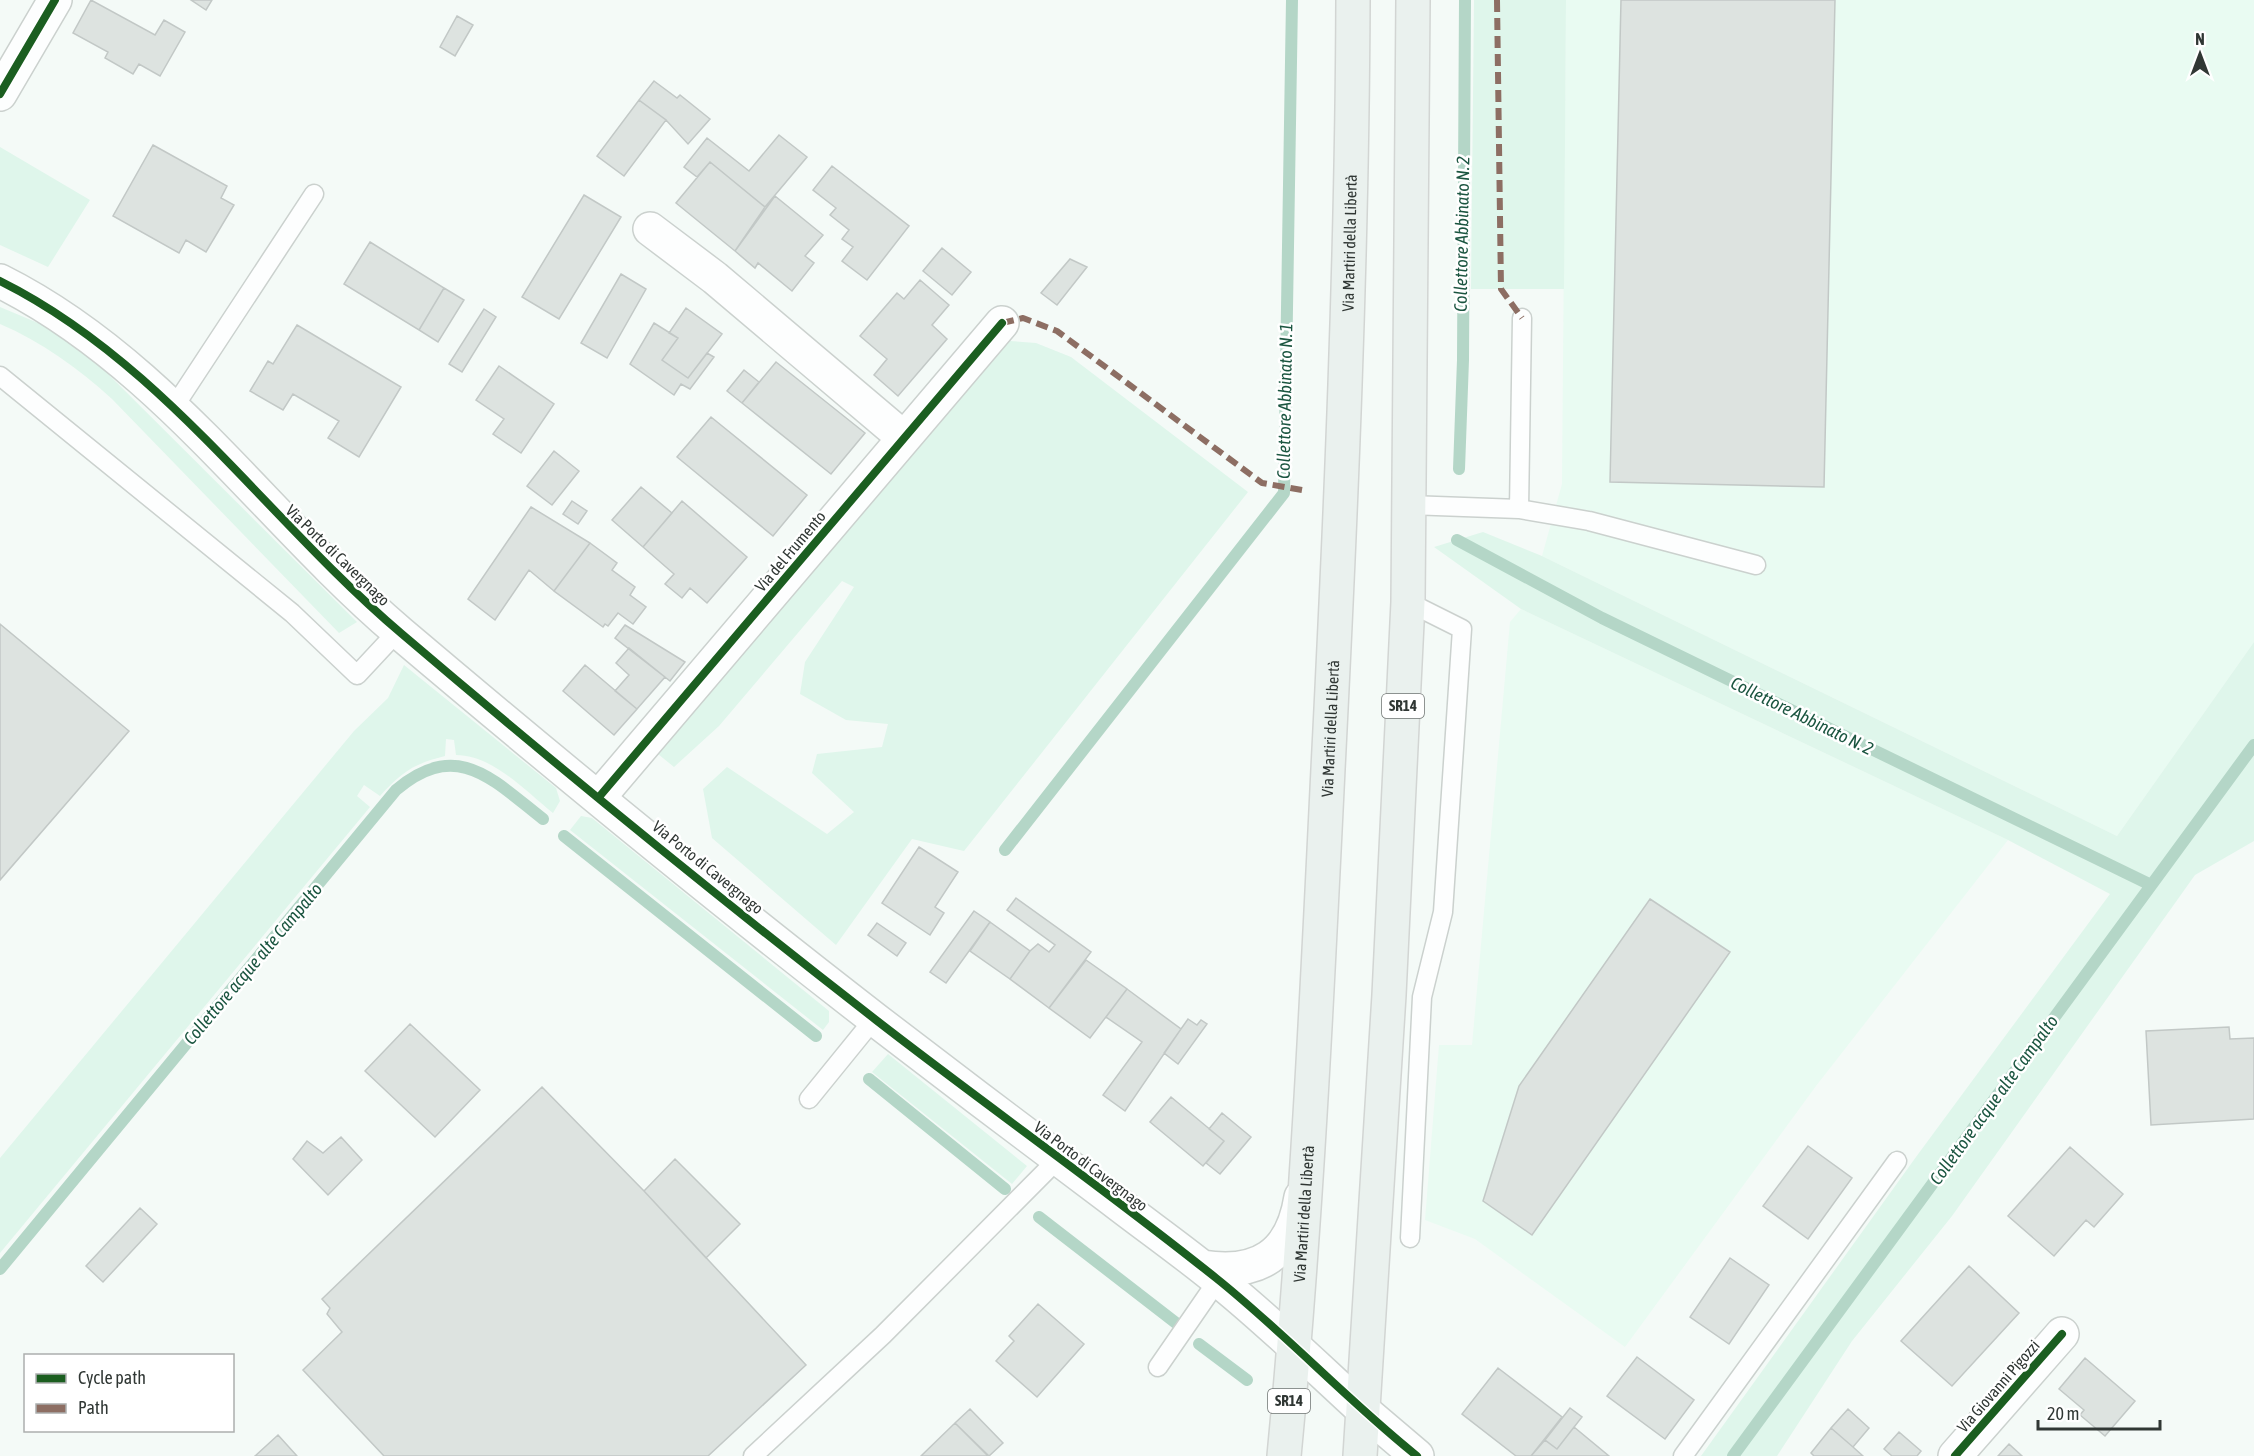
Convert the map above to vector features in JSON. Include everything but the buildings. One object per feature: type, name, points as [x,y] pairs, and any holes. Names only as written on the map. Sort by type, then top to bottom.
[{"type":"main road","name":"Via Martiri della Libertà","points":[[1284,1456],[1294,1346],[1321,935],[1344,455],[1353,0]]},
{"type":"main road","name":"SR14","points":[[1360,1456],[1389,995],[1408,602],[1413,0]]},
{"type":"street","points":[[0,94],[55,0]]},
{"type":"street","points":[[650,229],[715,278],[904,438]]},
{"type":"street","name":"Via Porto di Cavergnago","points":[[0,281],[56,312],[96,340],[174,407],[312,552],[398,631],[874,1019],[1210,1274],[1417,1456]]},
{"type":"street","name":"Via del Frumento","points":[[599,797],[1002,323]]},
{"type":"street","points":[[1210,1274],[1239,1270],[1268,1260],[1281,1248],[1299,1215],[1306,1172]]},
{"type":"street","name":"Via Giovanni Pigozzi","points":[[1955,1456],[2062,1334]]},
{"type":"lane","points":[[174,407],[314,194]]},
{"type":"lane","points":[[1519,509],[1522,318]]},
{"type":"lane","points":[[0,376],[292,613],[357,675],[398,631]]},
{"type":"lane","points":[[1408,505],[1519,509],[1589,521],[1756,565]]},
{"type":"lane","points":[[1408,602],[1462,629],[1443,912],[1422,997],[1410,1238]]},
{"type":"lane","points":[[1389,995],[1422,997]]},
{"type":"lane","points":[[809,1098],[874,1019]]},
{"type":"lane","name":"Via Porto di Cavergnago","points":[[753,1456],[883,1335],[1058,1159]]},
{"type":"lane","points":[[1683,1456],[1897,1161]]},
{"type":"lane","points":[[1158,1367],[1210,1274]]},
{"type":"shaded area","points":[[1566,0],[2254,0],[2254,642],[2117,836],[1542,556],[1562,484]]},
{"type":"shaded area","points":[[1521,609],[2008,840],[1816,1086],[1625,1347],[1475,1239],[1425,1220],[1439,1045],[1472,1045],[1510,622]]},
{"type":"green space","points":[[1474,0],[1566,0],[1564,289],[1471,289]]},
{"type":"green space","points":[[0,147],[90,200],[48,267],[0,245]]},
{"type":"green space","points":[[0,307],[50,328],[91,357],[357,622],[339,633],[112,399],[59,357],[0,324]]},
{"type":"green space","points":[[1010,341],[1036,343],[1071,357],[1248,492],[964,851],[912,839],[836,945],[712,838],[703,789],[727,767],[827,834],[854,812],[812,773],[817,754],[882,747],[888,724],[846,720],[800,694],[805,662],[854,587],[842,581],[719,726],[674,767],[658,754]]},
{"type":"green space","points":[[1483,532],[1542,556],[2117,836],[2254,642],[2254,841],[2195,875],[1952,1216],[1852,1341],[1777,1456],[1701,1456],[1916,1157],[2110,894],[2008,840],[1521,609],[1434,547]]},
{"type":"green space","points":[[404,665],[556,788],[560,801],[553,813],[496,768],[483,761],[456,755],[454,740],[446,739],[445,756],[424,762],[409,770],[380,796],[364,785],[357,796],[370,807],[0,1253],[0,1158],[354,731],[388,698]]},
{"type":"green space","points":[[581,816],[592,818],[829,1011],[829,1022],[823,1030],[570,830]]},
{"type":"green space","points":[[888,1054],[1027,1166],[1012,1184],[872,1072]]},
{"type":"waterway","name":"Collettore Abbinato N. 1","points":[[1005,850],[1284,493],[1292,0]]},
{"type":"waterway","name":"Collettore Abbinato N. 2","points":[[1459,469],[1463,360],[1465,0]]},
{"type":"waterway","name":"Collettore Abbinato N. 2","points":[[1457,540],[1602,618],[2151,885]]},
{"type":"waterway","name":"Collettore acque alte Campalto","points":[[1733,1456],[2254,745]]},
{"type":"waterway","name":"Collettore acque alte Campalto","points":[[0,1269],[396,790],[418,775],[438,767],[456,766],[474,770],[491,779],[543,819]]},
{"type":"waterway","name":"Collettore acque alte Campalto","points":[[564,836],[816,1036]]},
{"type":"waterway","name":"Collettore acque alte Campalto","points":[[869,1079],[1005,1189]]},
{"type":"waterway","name":"Collettore acque alte Campalto","points":[[1039,1217],[1176,1323]]},
{"type":"waterway","name":"Collettore acque alte Campalto","points":[[1199,1344],[1247,1380]]},
{"type":"marked path","points":[[1497,0],[1501,289],[1522,318]]},
{"type":"marked path","points":[[1002,323],[1023,318],[1057,331],[1262,483],[1302,490]]},
{"type":"cycle path","points":[[0,94],[55,0]]},
{"type":"cycle path","points":[[0,281],[58,315],[112,354],[163,398],[352,589],[519,732],[696,878],[816,973],[1216,1278],[1417,1456]]},
{"type":"cycle path","points":[[599,797],[1002,323]]},
{"type":"cycle path","points":[[1955,1456],[2062,1334]]}]
